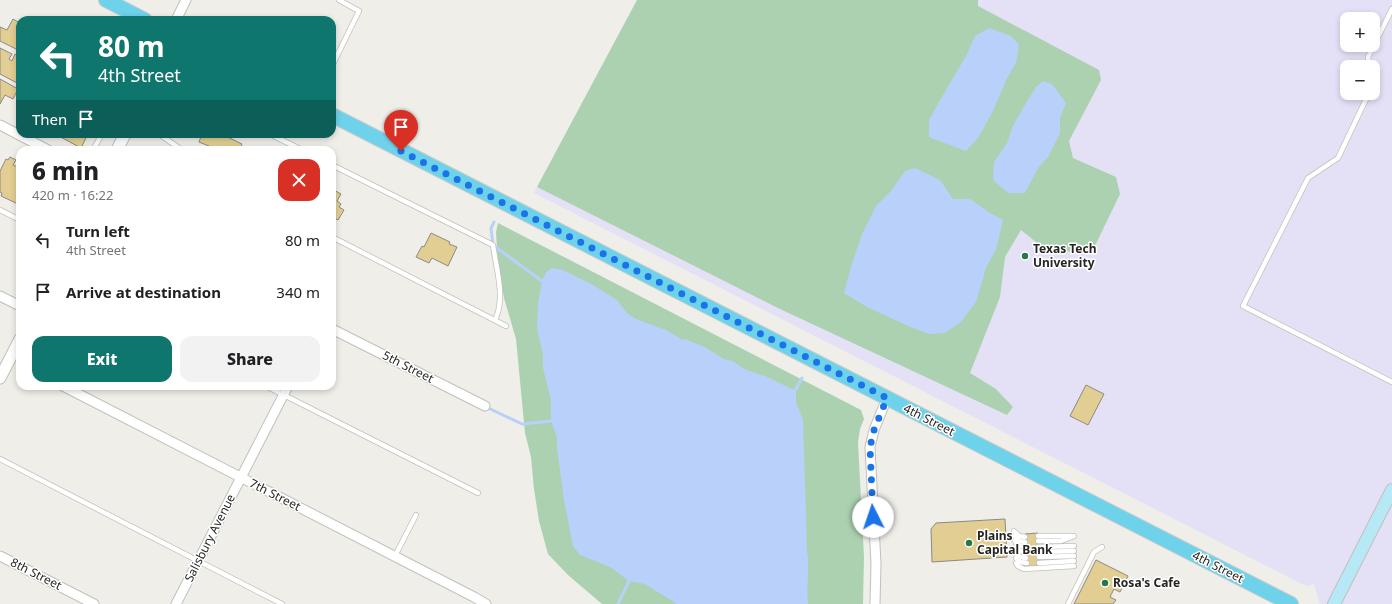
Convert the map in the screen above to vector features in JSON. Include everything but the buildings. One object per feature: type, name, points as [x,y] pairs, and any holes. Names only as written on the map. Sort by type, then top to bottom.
[{"type":"main road","points":[[106,0],[123,6],[139,16]]},
{"type":"main road","name":"4th Street","points":[[336,117],[1291,604]]},
{"type":"main road","points":[[1334,604],[1392,490]]},
{"type":"street","points":[[178,16],[186,0]]},
{"type":"street","points":[[0,125],[16,132]]},
{"type":"street","points":[[28,138],[41,146]]},
{"type":"street","points":[[0,296],[16,304]]},
{"type":"street","name":"5th Street","points":[[336,330],[485,406]]},
{"type":"street","points":[[0,378],[16,347]]},
{"type":"street","name":"7th Street","points":[[71,390],[396,556],[486,604]]},
{"type":"street","name":"Salisbury Avenue","points":[[176,604],[286,390]]},
{"type":"street","points":[[875,604],[876,564],[870,447],[874,430],[887,398]]},
{"type":"street","name":"8th Street","points":[[0,556],[94,604]]},
{"type":"lane","points":[[336,58],[359,11],[339,0]]},
{"type":"lane","points":[[1368,60],[1368,57],[1392,9]]},
{"type":"lane","points":[[1367,100],[1338,158],[1308,178],[1243,306],[1391,380]]},
{"type":"lane","points":[[165,138],[176,146]]},
{"type":"lane","points":[[278,138],[294,146]]},
{"type":"lane","points":[[336,167],[493,245],[501,295],[501,306],[496,320]]},
{"type":"lane","points":[[0,210],[16,218]]},
{"type":"lane","points":[[336,239],[506,326]]},
{"type":"lane","points":[[274,390],[478,493]]},
{"type":"lane","points":[[0,459],[282,604]]},
{"type":"lane","points":[[396,556],[416,515]]},
{"type":"lane","points":[[1015,536],[1019,536],[1026,544],[1019,546],[1015,536]]},
{"type":"lane","points":[[1074,536],[1061,541],[1038,544],[1074,556]]},
{"type":"lane","points":[[1015,547],[1019,551],[1026,544]]},
{"type":"lane","points":[[1068,604],[1094,552],[1102,547]]},
{"type":"lane","points":[[1016,555],[1020,562],[1026,561]]},
{"type":"lane","points":[[1039,560],[1074,556]]},
{"type":"lane","points":[[1016,563],[1024,569],[1074,556]]},
{"type":"shaded area","name":"Texas Tech University","points":[[637,0],[1392,0],[1392,604],[1320,604],[1314,584],[1308,586],[534,193]]},
{"type":"green space","points":[[637,0],[978,0],[978,6],[1099,70],[1101,80],[1069,141],[1073,158],[1116,177],[1120,194],[1092,252],[1047,251],[1021,230],[1005,257],[1000,297],[970,373],[996,389],[1013,407],[1007,415],[780,309],[537,187]]},
{"type":"green space","points":[[498,223],[861,410],[864,419],[860,429],[858,442],[864,557],[863,604],[602,604],[568,575],[548,554],[539,521],[531,457],[525,433],[516,339],[504,298],[498,264],[496,232]]},
{"type":"water","points":[[989,28],[1011,36],[1019,45],[1016,63],[1007,78],[993,111],[978,138],[966,151],[929,137],[929,120],[966,56],[975,36]]},
{"type":"water","points":[[1043,81],[1052,84],[1066,103],[1060,118],[1060,133],[1048,157],[1038,168],[1025,193],[1008,193],[993,180],[994,162],[1007,143],[1013,126],[1027,101],[1036,87]]},
{"type":"water","points":[[915,168],[940,180],[953,199],[970,199],[1003,220],[996,249],[986,268],[976,302],[960,323],[944,333],[929,334],[906,325],[867,307],[844,293],[852,263],[863,232],[876,206],[891,191],[905,171]]},
{"type":"water","points":[[552,268],[563,270],[593,285],[617,300],[627,313],[636,319],[666,330],[683,340],[686,339],[703,346],[724,359],[733,361],[744,369],[765,376],[792,389],[796,389],[796,402],[803,420],[808,604],[677,604],[645,584],[629,581],[610,567],[580,555],[573,546],[564,500],[557,448],[557,437],[551,421],[551,400],[543,368],[543,354],[537,329],[538,303],[542,281],[546,272]]},
{"type":"waterway","points":[[494,222],[491,228],[493,245],[542,281]]},
{"type":"waterway","points":[[796,389],[802,378]]},
{"type":"waterway","points":[[486,407],[522,424],[551,421]]},
{"type":"waterway","points":[[618,604],[629,581]]},
{"type":"place","name":"Texas Tech University","points":[[1025,256]]},
{"type":"place","name":"Plains Capital Bank","points":[[969,543]]},
{"type":"place","name":"Rosa's Cafe","points":[[1105,583]]},
{"type":"route","points":[[401,151],[887,398],[874,430],[870,447],[873,517]]}]
